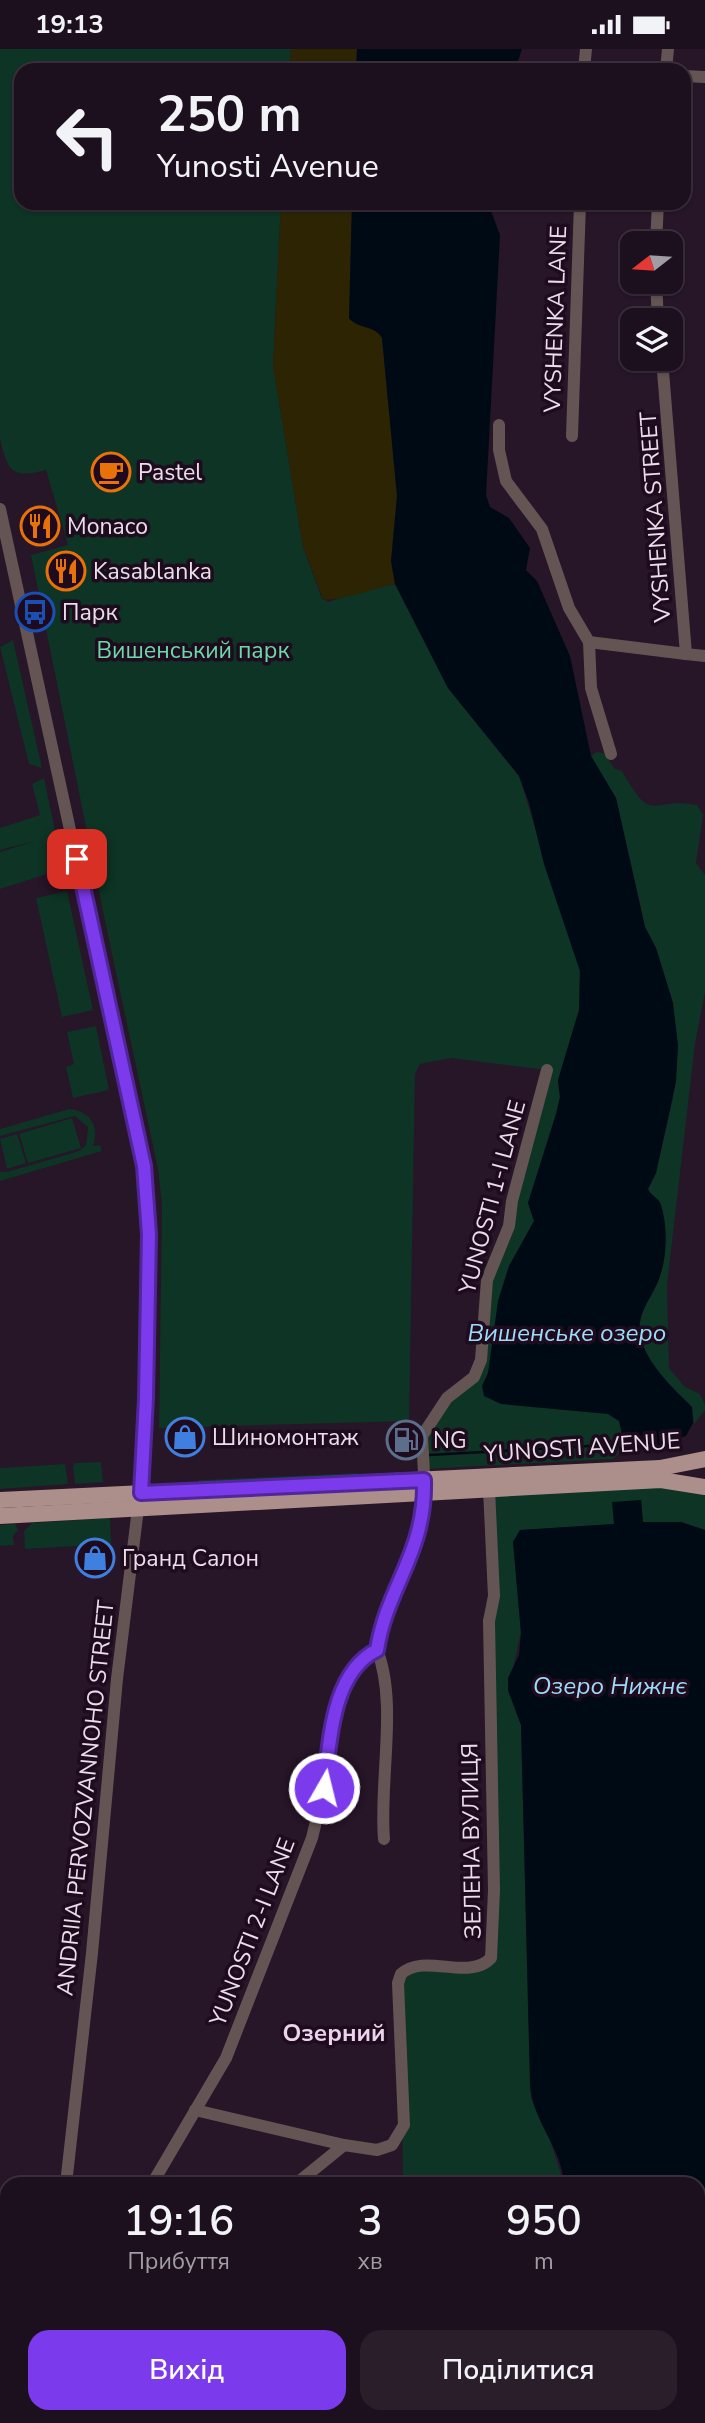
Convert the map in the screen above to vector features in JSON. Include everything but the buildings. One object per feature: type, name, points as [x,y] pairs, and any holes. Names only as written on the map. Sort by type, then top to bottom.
[{"type":"main road","name":"YUNOSTI AVENUE","points":[[0,1500],[139,1500],[424,1486],[660,1468],[705,1459]]},
{"type":"main road","name":"YUNOSTI AVENUE","points":[[424,1486],[488,1489],[661,1480],[705,1487]]},
{"type":"main road","name":"YUNOSTI AVENUE","points":[[0,1516],[139,1500]]},
{"type":"street","name":"VYSHENKA LANE","points":[[572,436],[580,210]]},
{"type":"street","points":[[657,231],[658,210]]},
{"type":"street","name":"VYSHENKA STREET","points":[[663,371],[686,654],[705,656]]},
{"type":"street","points":[[499,425],[500,460],[506,481],[542,529],[569,608],[589,642],[591,688],[611,754]]},
{"type":"street","name":"ANDRIIA PERVOZVANNOHO STREET","points":[[0,509],[4,544],[144,1166],[149,1234],[146,1398],[139,1500],[117,1679],[92,1953],[67,2177]]},
{"type":"street","points":[[589,642],[686,654]]},
{"type":"street","name":"YUNOSTI 1-I LANE","points":[[424,1486],[421,1441],[423,1431],[447,1398],[474,1377],[481,1360],[487,1280],[509,1226],[512,1201],[547,1070]]},
{"type":"street","points":[[384,1839],[382,1812],[387,1684],[377,1650],[382,1621],[408,1567],[422,1527],[424,1486]]},
{"type":"street","name":"ЗЕЛЕНА ВУЛИЦЯ","points":[[195,2110],[344,2145],[384,2148],[400,2137],[404,2125],[398,1983],[401,1974],[416,1966],[482,1966],[491,1958],[489,1621],[494,1596],[488,1489]]},
{"type":"street","name":"YUNOSTI 2-I LANE","points":[[156,2177],[226,2058],[312,1838],[324,1788],[331,1733],[344,1686],[361,1658],[377,1650]]},
{"type":"street","points":[[305,2177],[344,2145]]},
{"type":"green space","name":"Вишенський парк","points":[[0,49],[291,49],[290,63],[14,63],[14,210],[281,210],[273,366],[303,547],[322,599],[329,602],[362,590],[395,584],[448,688],[519,776],[580,971],[579,1010],[558,1080],[560,1097],[528,1203],[534,1221],[530,1228],[608,1414],[619,1421],[639,1422],[658,1445],[654,1448],[623,1450],[613,1459],[423,1469],[422,1436],[474,1377],[486,1290],[502,1241],[546,1070],[451,1058],[420,1064],[415,1074],[409,1421],[159,1428],[162,1205],[158,1169],[31,555],[68,545],[46,470],[26,474],[13,470],[6,459],[0,439]]},
{"type":"green space","points":[[13,640],[42,768],[29,764],[0,647]]},
{"type":"green space","points":[[596,752],[604,753],[615,769],[622,771],[640,799],[647,804],[697,805],[703,815],[696,863],[705,875],[705,992],[695,1044],[667,1285],[669,1368],[685,1387],[700,1394],[705,1405],[705,1410],[694,1424],[692,1407],[654,1365],[640,1334],[641,1319],[659,1279],[665,1252],[666,1233],[661,1205],[648,1189],[656,1173],[673,1098],[673,1003],[656,948],[645,927],[616,798],[591,756]]},
{"type":"green space","points":[[44,778],[63,869],[0,889],[0,852],[35,841],[0,850],[0,828],[40,815],[32,784]]},
{"type":"green space","points":[[67,891],[93,1010],[62,1017],[36,898]]},
{"type":"green space","points":[[96,1026],[109,1090],[73,1098],[66,1067],[74,1064],[67,1032]]},
{"type":"green space","points":[[69,1109],[83,1113],[92,1121],[95,1132],[93,1146],[100,1145],[102,1151],[0,1181],[0,1172],[79,1151],[86,1145],[88,1127],[75,1116],[0,1136],[0,1129]]},
{"type":"green space","points":[[72,1118],[81,1148],[28,1163],[19,1134]]},
{"type":"green space","points":[[17,1134],[26,1163],[7,1169],[0,1139]]},
{"type":"green space","points":[[101,1462],[103,1482],[75,1484],[75,1463]]},
{"type":"green space","points":[[65,1464],[68,1484],[0,1489],[0,1468]]},
{"type":"green space","points":[[358,1473],[337,1484],[199,1490],[199,1480]]},
{"type":"green space","points":[[654,1487],[695,1491],[705,1495],[705,1530],[681,1522],[643,1522],[641,1500],[614,1524],[520,1530],[513,1542],[521,1632],[508,1690],[521,1725],[531,2098],[548,2134],[562,2177],[403,2177],[401,1974],[408,1968],[477,1967],[491,1958],[489,1496]]},
{"type":"green space","points":[[110,1518],[111,1544],[25,1549],[24,1531],[32,1523]]},
{"type":"green space","points":[[15,1524],[18,1530],[13,1536],[14,1545],[0,1546],[0,1525]]},
{"type":"sand","points":[[291,49],[357,49],[356,63],[290,63]]},
{"type":"sand","points":[[281,210],[352,210],[349,318],[375,331],[382,338],[397,496],[391,561],[395,584],[336,599],[323,599],[303,547],[273,366]]},
{"type":"water","points":[[357,49],[522,49],[517,63],[356,63]]},
{"type":"water","name":"Вишенське озеро","points":[[352,210],[491,210],[500,235],[486,495],[490,507],[509,518],[530,548],[526,570],[537,581],[570,656],[591,756],[616,798],[645,927],[656,948],[673,1003],[678,1045],[676,1082],[656,1173],[648,1189],[661,1205],[666,1233],[665,1252],[659,1279],[641,1319],[640,1334],[654,1365],[692,1407],[693,1423],[686,1436],[658,1445],[625,1447],[619,1421],[608,1414],[501,1404],[484,1396],[482,1386],[488,1373],[498,1301],[509,1266],[534,1221],[528,1203],[560,1097],[558,1080],[579,1010],[580,971],[544,864],[529,803],[519,776],[448,688],[395,584],[391,561],[397,496],[382,338],[375,331],[349,318]]},
{"type":"water","name":"Озеро Нижнє","points":[[641,1500],[643,1522],[681,1522],[705,1530],[705,2177],[563,2177],[558,2158],[536,2110],[530,2085],[521,1725],[508,1690],[508,1678],[519,1655],[521,1633],[513,1542],[520,1530],[614,1524],[612,1502]]},
{"type":"waterway","points":[[429,1455],[625,1444]]},
{"type":"place","name":"Pastel","points":[[111,472]]},
{"type":"place","name":"Monaco","points":[[40,526]]},
{"type":"place","name":"Kasablanka","points":[[66,571]]},
{"type":"place","name":"Парк","points":[[35,612]]},
{"type":"place","name":"Шиномонтаж","points":[[185,1437]]},
{"type":"place","name":"NG","points":[[406,1440]]},
{"type":"place","name":"Гранд Салон","points":[[95,1558]]},
{"type":"district","name":"Озерний","points":[[334,2033]]},
{"type":"route","points":[[77,859],[144,1166],[149,1206],[146,1398],[141,1493],[424,1480],[422,1527],[408,1567],[382,1621],[377,1650],[361,1658],[344,1686],[331,1733],[324,1788]]}]
